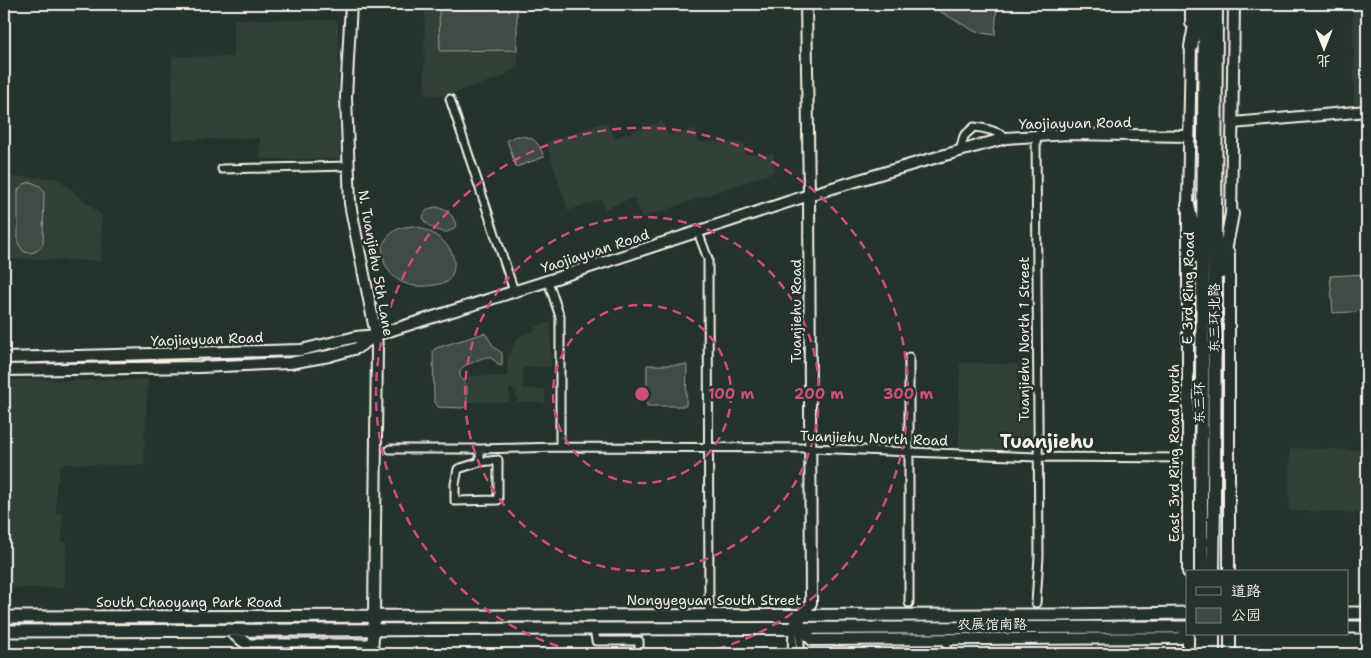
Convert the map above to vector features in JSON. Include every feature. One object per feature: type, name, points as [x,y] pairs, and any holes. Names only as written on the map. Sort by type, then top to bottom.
[{"type":"highway","points":[[1191,47],[1199,4]]},
{"type":"highway","name":"E 3rd Ring Road","points":[[1205,4],[1204,281],[1207,502],[1213,570]]},
{"type":"highway","name":"E 3rd Ring Road","points":[[1215,304],[1216,4]]},
{"type":"highway","points":[[1188,205],[1204,281]]},
{"type":"highway","points":[[1215,304],[1232,214]]},
{"type":"highway","name":"东三环","points":[[1207,502],[1215,304]]},
{"type":"highway","name":"E 3rd Ring Road","points":[[1201,570],[1207,502]]},
{"type":"highway","points":[[1201,636],[1201,654]]},
{"type":"highway","points":[[1213,636],[1213,654]]},
{"type":"main road","name":"Nongyeguan South Street","points":[[374,616],[1062,615],[1186,613]]},
{"type":"main road","points":[[1348,613],[1367,613]]},
{"type":"main road","name":"South Chaoyang Park Road","points":[[4,618],[374,616]]},
{"type":"main road","name":"农展馆南路","points":[[796,628],[1186,627]]},
{"type":"main road","points":[[1348,627],[1367,627]]},
{"type":"main road","name":"Nongyeguan South Street","points":[[376,629],[796,628]]},
{"type":"main road","name":"South Chaoyang Park Road","points":[[4,631],[376,629]]},
{"type":"main road","points":[[229,630],[246,643]]},
{"type":"street","name":"N. Tuanjiehu 5th Lane","points":[[351,4],[346,97],[350,204],[376,335],[374,616],[376,629]]},
{"type":"street","name":"Tuanjiehu Road","points":[[796,628],[801,615],[811,603],[806,4]]},
{"type":"street","name":"East 3rd Ring Road North","points":[[1188,570],[1188,136],[1192,4]]},
{"type":"street","points":[[1232,214],[1234,4]]},
{"type":"street","points":[[450,99],[514,291]]},
{"type":"street","points":[[1233,123],[1367,110]]},
{"type":"street","points":[[960,151],[964,136],[974,127],[997,131],[1008,138]]},
{"type":"street","name":"Yaojiayuan Road","points":[[4,358],[301,350],[356,337],[376,335],[548,281],[809,195],[1008,138],[1068,134],[1188,136]]},
{"type":"street","name":"Tuanjiehu North 1 Street","points":[[1036,136],[1039,556],[1036,602]]},
{"type":"street","points":[[222,169],[348,166]]},
{"type":"street","name":"东三环北路","points":[[1229,570],[1228,271],[1232,214]]},
{"type":"street","points":[[698,232],[708,259],[709,615]]},
{"type":"street","points":[[548,281],[560,317],[560,447]]},
{"type":"street","points":[[4,370],[200,367],[290,362],[329,356],[358,348],[376,335]]},
{"type":"street","points":[[909,356],[909,603]]},
{"type":"street","name":"Tuanjiehu North Road","points":[[390,449],[560,447],[810,448],[1037,457],[1187,458]]},
{"type":"street","points":[[480,449],[480,462]]},
{"type":"street","points":[[498,460],[498,500],[456,501],[455,484],[458,469],[480,462],[498,460]]},
{"type":"street","points":[[1188,542],[1229,542]]},
{"type":"street","points":[[594,628],[596,641],[639,641],[639,654]]},
{"type":"street","points":[[792,654],[796,628]]},
{"type":"street","points":[[796,628],[800,654]]},
{"type":"street","name":"农展馆南路","points":[[796,628],[812,640],[1180,638],[1186,635]]},
{"type":"street","points":[[372,654],[372,643],[376,629]]},
{"type":"street","points":[[376,629],[379,654]]},
{"type":"street","points":[[1188,636],[1188,654]]},
{"type":"street","points":[[1230,636],[1230,654]]},
{"type":"street","points":[[947,640],[947,654]]},
{"type":"street","points":[[246,643],[372,643]]},
{"type":"shaded area","points":[[1353,4],[1367,4],[1367,106],[1354,107]]},
{"type":"shaded area","points":[[517,9],[518,66],[503,77],[444,96],[424,94],[425,10]]},
{"type":"shaded area","points":[[234,19],[338,20],[339,159],[260,159],[260,138],[172,140],[172,56],[234,57]]},
{"type":"shaded area","points":[[662,121],[668,135],[696,129],[698,142],[745,143],[745,154],[774,154],[775,172],[642,218],[634,197],[605,209],[601,199],[568,211],[546,142],[606,122],[615,138]]},
{"type":"shaded area","points":[[11,177],[57,178],[102,215],[101,261],[10,259]]},
{"type":"shaded area","points":[[551,322],[551,367],[523,367],[523,389],[545,389],[545,405],[542,402],[517,402],[516,389],[509,389],[509,402],[468,402],[468,376],[507,376],[508,355],[511,354],[518,337],[534,331],[535,326]]},
{"type":"shaded area","points":[[960,363],[1018,364],[1017,418],[1031,418],[1031,450],[959,449]]},
{"type":"shaded area","points":[[51,379],[52,381],[148,379],[144,449],[145,465],[63,464],[59,468],[59,480],[56,481],[56,513],[63,513],[62,542],[66,542],[64,588],[4,588],[4,380]]},
{"type":"shaded area","points":[[1290,448],[1367,450],[1367,513],[1289,511]]},
{"type":"green space","points":[[927,4],[997,4],[995,35],[976,32]]},
{"type":"green space","points":[[517,9],[517,50],[440,51],[439,10]]},
{"type":"green space","points":[[516,136],[534,140],[544,157],[516,167],[507,140]]},
{"type":"green space","points":[[31,182],[40,186],[44,191],[43,243],[37,251],[29,253],[23,251],[18,243],[18,190],[24,184]]},
{"type":"green space","points":[[437,207],[447,211],[452,216],[456,226],[452,230],[440,232],[425,222],[423,217],[425,212],[430,208]]},
{"type":"green space","points":[[415,226],[437,236],[453,255],[453,272],[447,282],[429,286],[412,285],[404,283],[390,273],[383,257],[382,245],[396,230]]},
{"type":"green space","points":[[1367,274],[1367,311],[1333,313],[1330,276]]},
{"type":"green space","points":[[485,333],[494,347],[502,353],[502,365],[500,366],[493,359],[487,357],[464,366],[460,371],[460,377],[467,386],[467,405],[463,408],[438,407],[434,400],[433,351],[436,348]]},
{"type":"green space","points":[[647,365],[687,365],[686,406],[647,406]]},
{"type":"green space","points":[[782,648],[781,654],[643,654]]},
{"type":"district","name":"Tuanjiehu","points":[[1047,441]]}]
